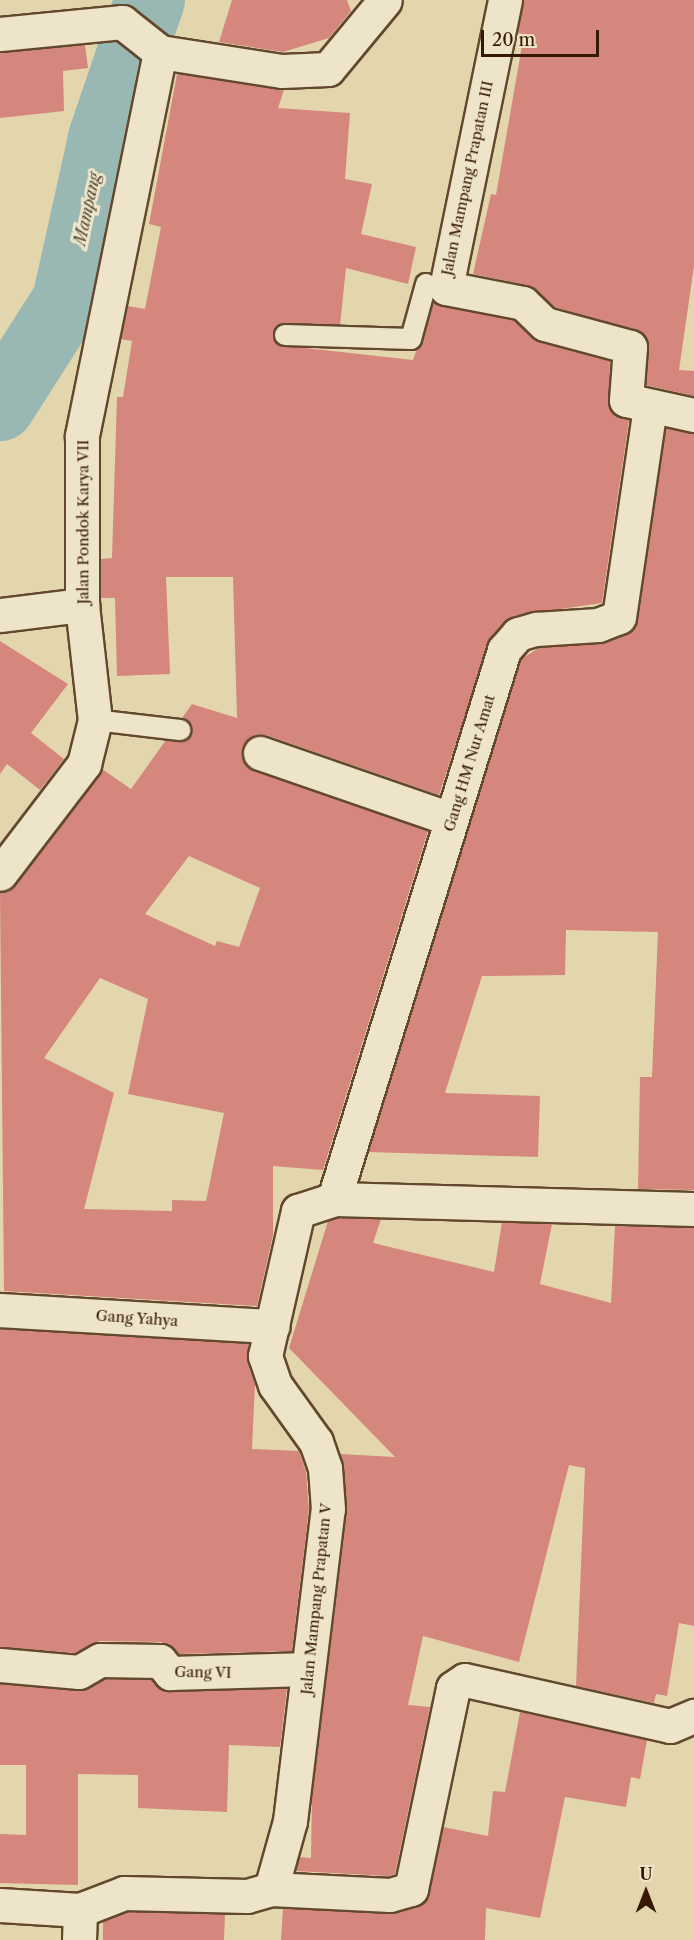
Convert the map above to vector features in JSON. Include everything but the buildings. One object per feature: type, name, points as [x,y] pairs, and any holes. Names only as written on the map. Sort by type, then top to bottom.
[{"type":"street","points":[[0,34],[122,22],[157,47],[282,71],[328,69],[385,0]]},
{"type":"street","points":[[426,284],[490,0]]},
{"type":"street","name":"Jalan Mampang Prapatan III","points":[[505,0],[446,288],[523,303],[545,324],[630,346],[626,400],[694,415]]},
{"type":"street","name":"Jalan Pondok Karya VII","points":[[0,874],[84,764],[96,720],[82,605],[82,436],[157,47]]},
{"type":"street","name":"Gang HM Nur Amat","points":[[334,1199],[504,650],[518,634],[536,628],[598,625],[619,617],[650,406]]},
{"type":"street","points":[[0,615],[82,605]]},
{"type":"street","points":[[260,753],[451,819]]},
{"type":"street","name":"Jalan Mampang Prapatan V","points":[[271,1889],[290,1821],[328,1509],[325,1468],[316,1442],[275,1385],[266,1356],[298,1211],[334,1199],[694,1209]]},
{"type":"street","name":"Gang Yahya","points":[[0,1310],[273,1326]]},
{"type":"street","name":"Gang VI","points":[[0,1665],[79,1672],[96,1661],[160,1661],[170,1673],[308,1670]]},
{"type":"street","points":[[0,1905],[80,1925],[124,1893],[247,1896],[271,1889],[390,1895],[411,1889],[453,1689],[465,1680],[670,1726],[694,1716]]},
{"type":"lane","points":[[285,335],[411,339],[426,284]]},
{"type":"lane","points":[[96,720],[180,730]]},
{"type":"waterway","name":"Mampang","points":[[0,406],[67,301],[103,138],[150,0]]}]
